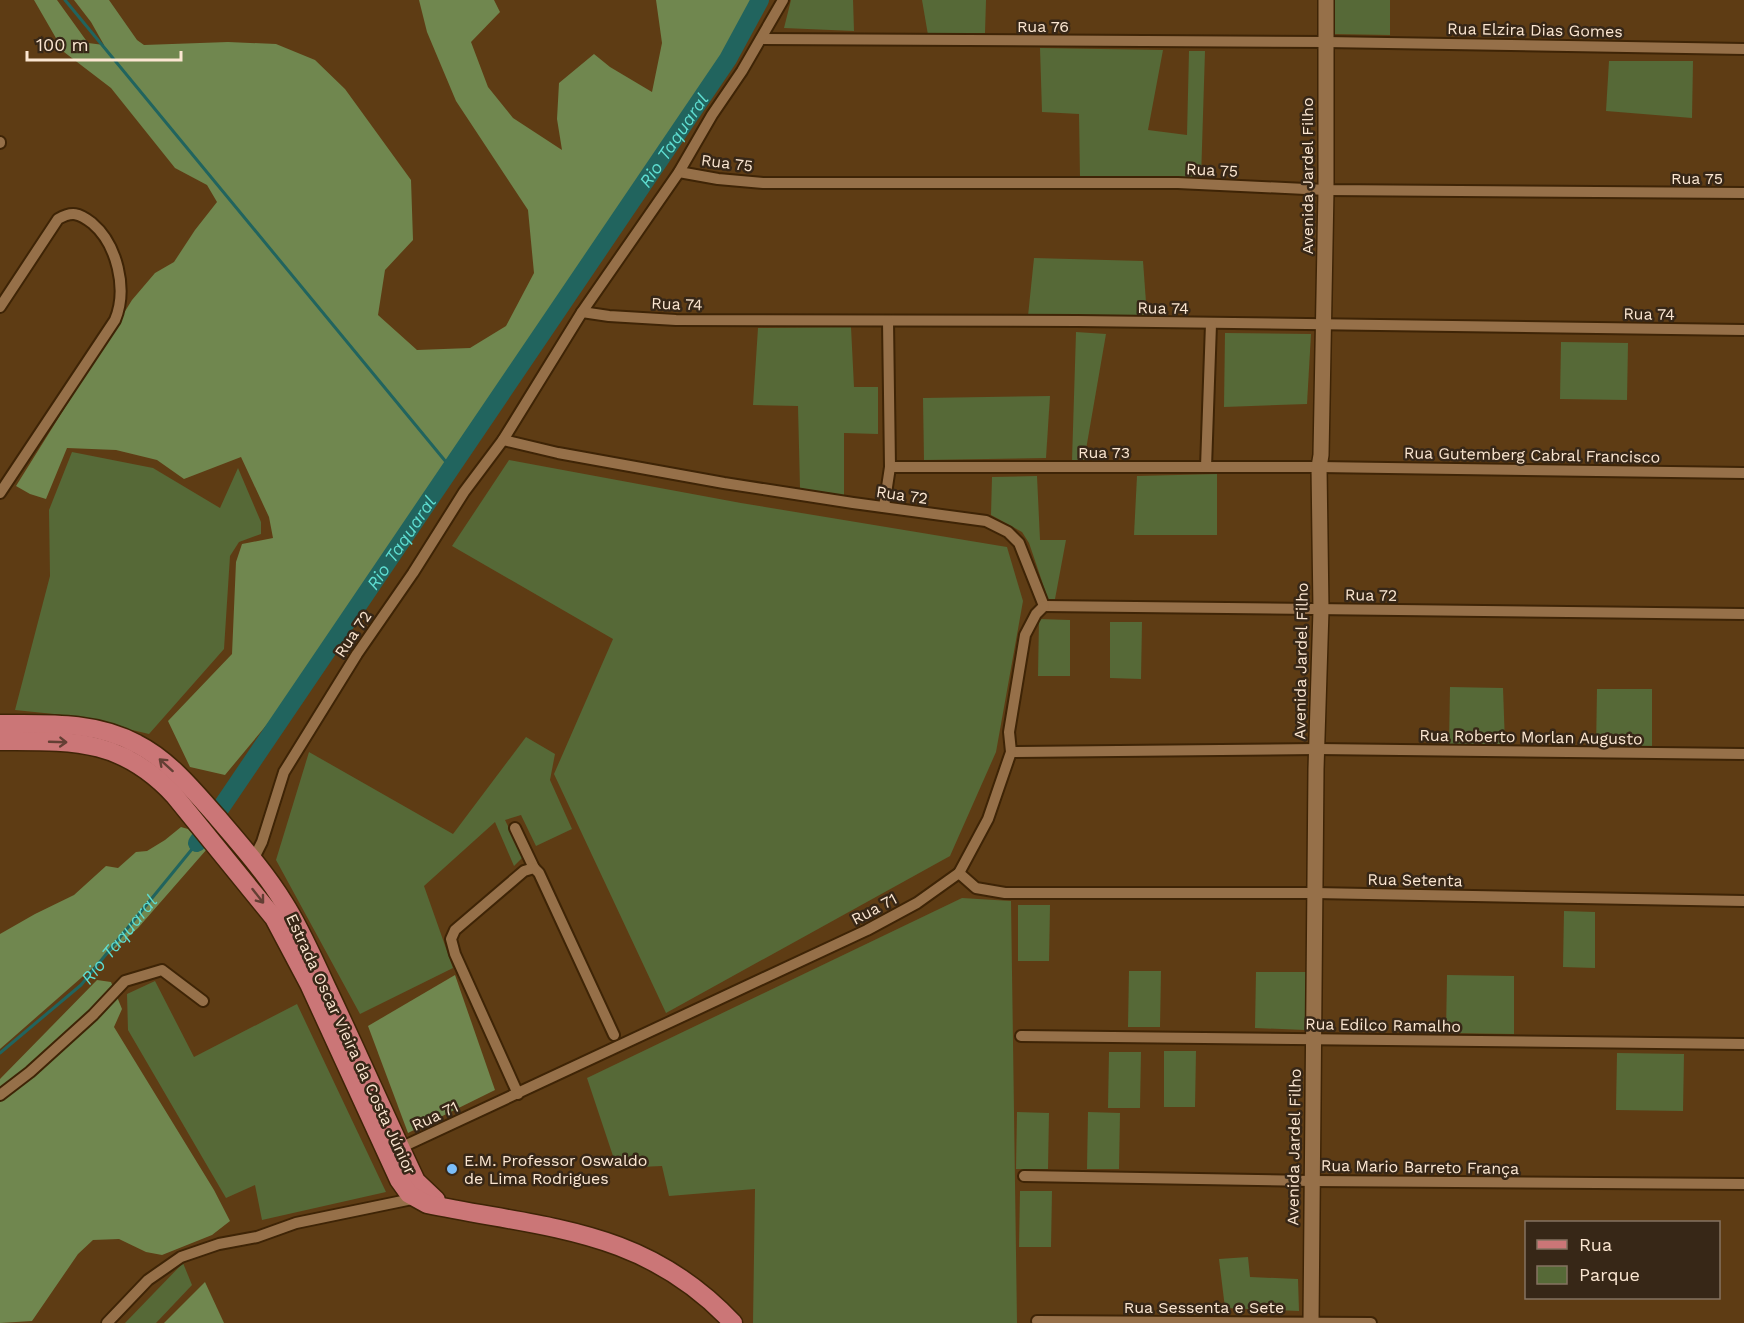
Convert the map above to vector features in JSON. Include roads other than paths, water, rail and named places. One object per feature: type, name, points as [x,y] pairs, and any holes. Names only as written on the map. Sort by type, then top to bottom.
[{"type":"main road","name":"Avenida Jardel Filho","points":[[1311,1323],[1315,893],[1321,610],[1318,467],[1321,455],[1326,190],[1326,0]]},
{"type":"main road","name":"Estrada Oscar Vieira da Costa Júnior","points":[[0,724],[71,725],[94,728],[117,735],[152,753],[207,806],[253,860],[292,917],[420,1186],[445,1207]]},
{"type":"main road","name":"Estrada Oscar Vieira da Costa Júnior","points":[[0,741],[76,743],[115,752],[140,764],[162,781],[259,896],[274,918],[287,940],[399,1180],[406,1190],[428,1204],[574,1232],[635,1251],[694,1286],[733,1323]]},
{"type":"street","points":[[503,440],[582,312],[679,172],[783,0]]},
{"type":"street","name":"Rua 76","points":[[760,39],[1326,42]]},
{"type":"street","name":"Rua Elzira Dias Gomes","points":[[1326,42],[1744,50]]},
{"type":"street","name":"Rua 75","points":[[679,172],[718,179],[763,183],[1178,183],[1326,190],[1744,193]]},
{"type":"street","points":[[0,307],[58,219],[69,213],[80,214],[101,232],[110,245],[118,274],[120,299],[115,320],[0,493]]},
{"type":"street","name":"Rua 74","points":[[582,312],[676,320],[1744,330]]},
{"type":"street","points":[[884,507],[890,467],[888,321]]},
{"type":"street","points":[[1206,467],[1210,324]]},
{"type":"street","name":"Rua 72","points":[[253,860],[262,842],[284,772],[357,654],[413,573],[464,492],[503,440],[650,470],[986,521],[1000,526],[1019,543],[1044,606],[1744,614]]},
{"type":"street","name":"Rua 73","points":[[890,467],[1318,467]]},
{"type":"street","name":"Rua Gutemberg Cabral Francisco","points":[[1318,467],[1744,473]]},
{"type":"street","name":"Rua 71","points":[[400,1148],[867,930],[918,903],[960,873],[988,819],[1011,752],[1009,732],[1025,635],[1036,614],[1044,606]]},
{"type":"street","points":[[1011,752],[1318,749]]},
{"type":"street","name":"Rua Roberto Morlan Augusto","points":[[1318,749],[1744,754]]},
{"type":"street","points":[[515,828],[534,868],[539,873],[614,1035]]},
{"type":"street","points":[[518,1094],[455,954],[451,939],[454,930],[524,871],[534,868]]},
{"type":"street","name":"Rua Setenta","points":[[960,873],[976,888],[1005,893],[1315,893],[1744,902]]},
{"type":"street","points":[[0,1095],[30,1072],[86,1022],[125,981],[162,970],[202,1001]]},
{"type":"street","name":"Rua Edilco Ramalho","points":[[1021,1036],[1744,1044]]},
{"type":"street","name":"Rua Mario Barreto França","points":[[1024,1176],[1744,1184]]},
{"type":"street","points":[[107,1323],[148,1280],[181,1257],[219,1244],[257,1237],[296,1223],[417,1198]]},
{"type":"street","name":"Rua Sessenta e Sete","points":[[1037,1320],[1371,1323]]},
{"type":"waterway","points":[[65,0],[451,468]]},
{"type":"waterway","name":"Rio Taquaral","points":[[197,843],[728,59],[760,0]]},
{"type":"waterway","name":"Rio Taquaral","points":[[0,1053],[81,985],[197,843]]},
{"type":"place","name":"E.M. Professor Oswaldo de Lima Rodrigues","points":[[452,1169]]}]
